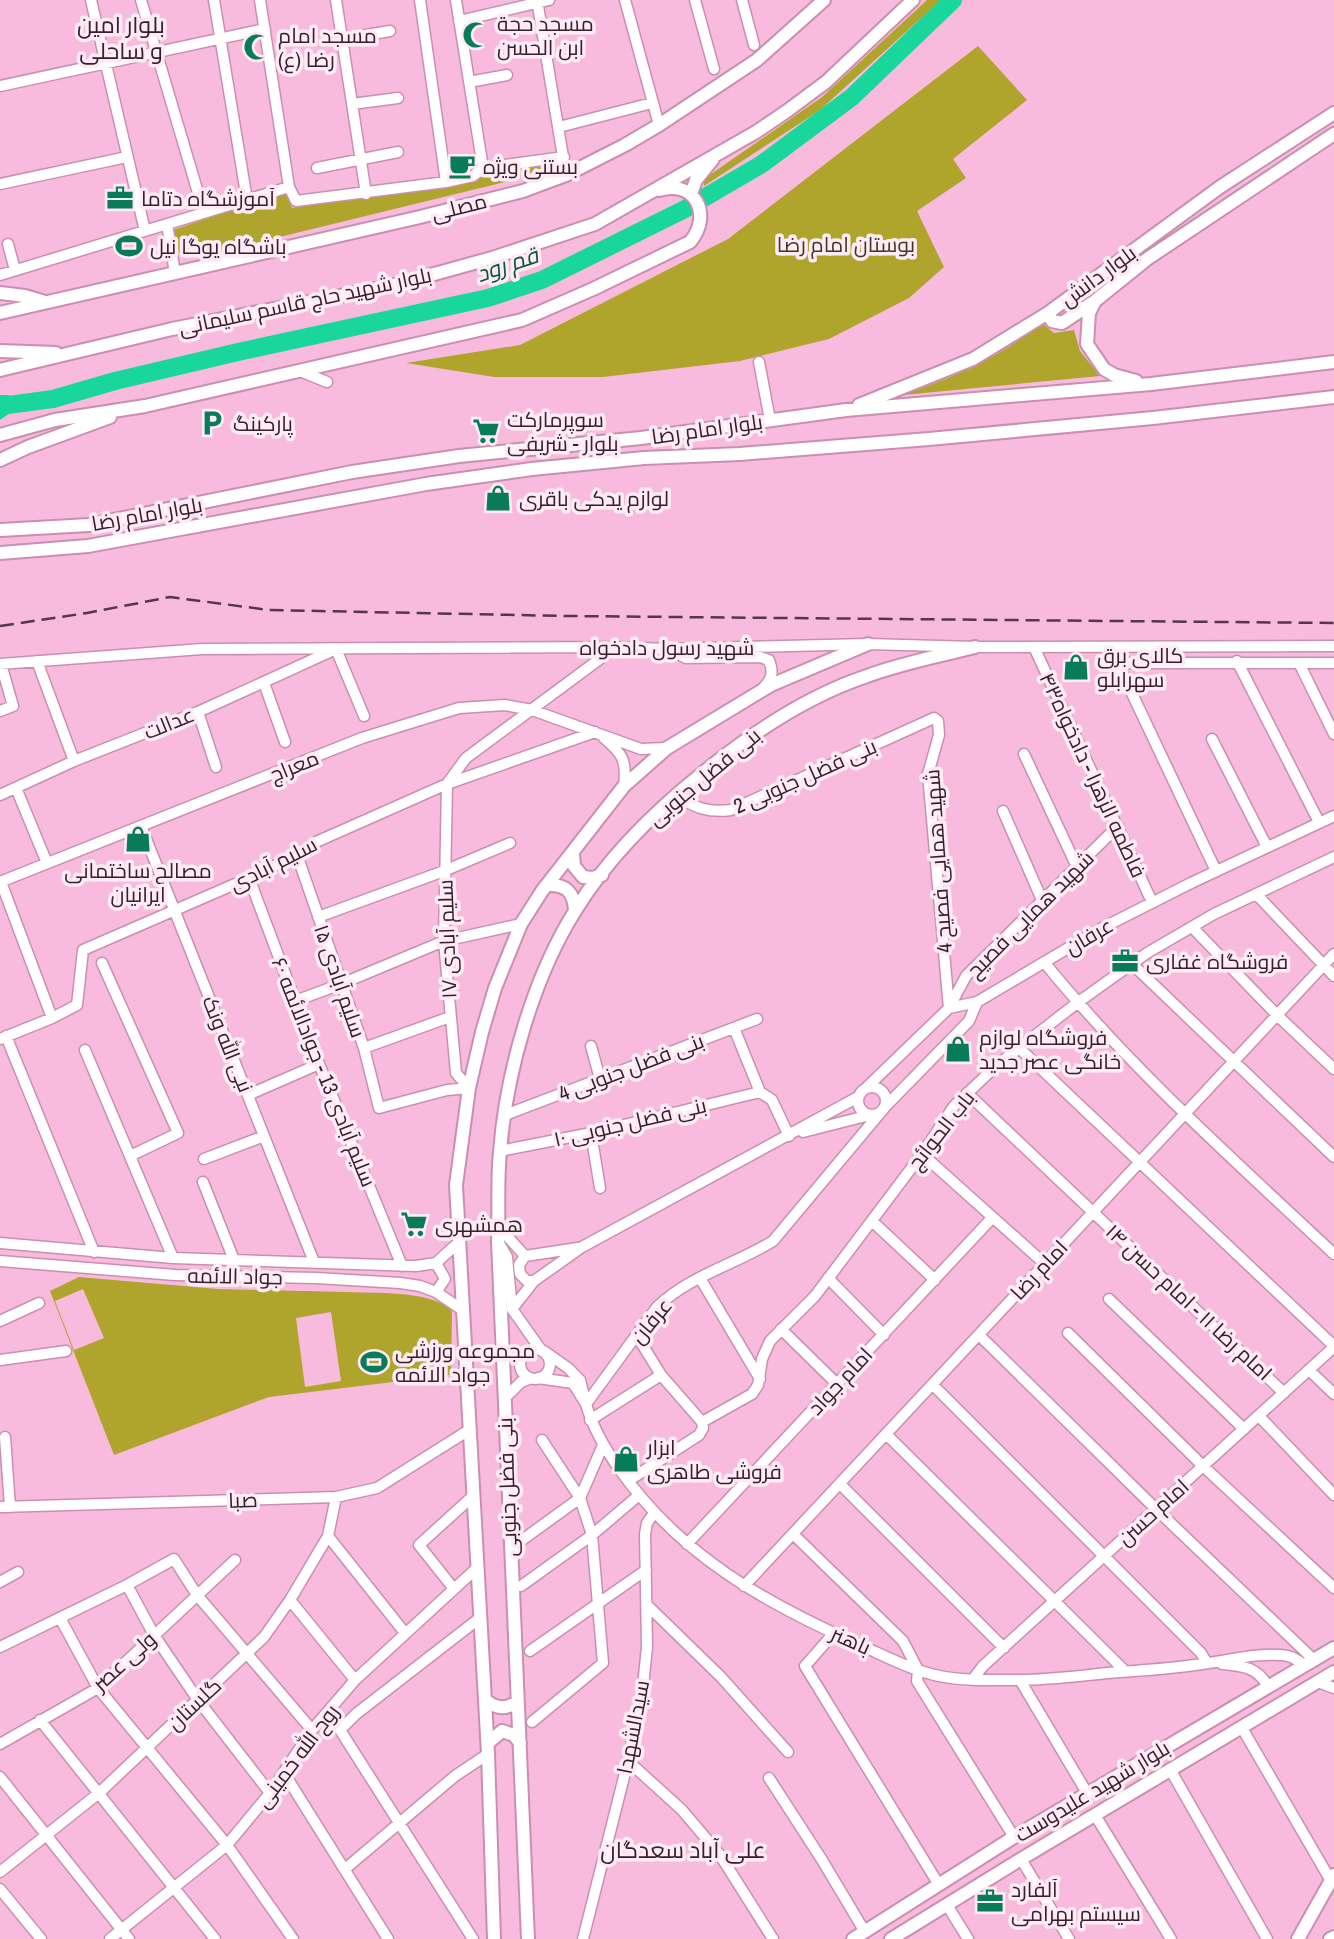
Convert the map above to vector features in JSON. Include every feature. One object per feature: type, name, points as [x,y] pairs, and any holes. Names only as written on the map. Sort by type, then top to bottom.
[{"type":"main road","name":"بلوار شهید حاج قاسم سلیمانی","points":[[0,370],[173,329],[391,286],[492,258],[595,224],[756,132],[811,94],[913,0]]},
{"type":"main road","name":"مصلی","points":[[0,313],[523,191],[566,174],[659,125],[758,60],[818,3]]},
{"type":"main road","name":"بلوار دانش","points":[[846,410],[973,359],[1048,313],[1220,187],[1334,114]]},
{"type":"main road","name":"بلوار دانش","points":[[1151,384],[1114,375],[1104,369],[1095,358],[1087,344],[1089,313],[1095,301],[1147,260],[1334,134]]},
{"type":"main road","points":[[691,194],[700,174],[720,152]]},
{"type":"main road","points":[[0,435],[55,420],[137,407],[522,320],[681,246],[696,234],[702,220],[701,212],[691,194],[676,187],[646,194]]},
{"type":"main road","points":[[0,293],[45,302]]},
{"type":"main road","points":[[1048,313],[1052,321],[1062,323],[1095,301]]},
{"type":"main road","points":[[0,351],[74,353]]},
{"type":"main road","name":"بلوار امام رضا","points":[[0,530],[89,525],[352,472],[459,456],[642,438],[846,410],[1151,384],[1334,362]]},
{"type":"main road","name":"بلوار امام رضا","points":[[0,553],[89,547],[426,484],[532,469],[644,458],[740,454],[916,440],[1153,418],[1334,397]]},
{"type":"main road","points":[[0,460],[137,407]]},
{"type":"main road","name":"بنی فضل جنوبی","points":[[494,1939],[488,1749],[456,1185],[469,1088],[495,988],[521,924],[547,885],[624,786],[667,748],[758,692],[868,644]]},
{"type":"main road","name":"بنی فضل جنوبی","points":[[528,1939],[498,1241],[500,1151],[512,1075],[527,1020],[548,961],[575,911],[632,837],[676,795],[728,752],[782,715],[867,676],[975,647]]},
{"type":"main road","points":[[573,853],[574,866],[583,877],[593,878],[602,874]]},
{"type":"main road","points":[[547,885],[555,884],[573,894],[575,911]]},
{"type":"main road","name":"بلوار شهید علیدوست","points":[[853,1939],[1014,1837],[1334,1647]]},
{"type":"main road","name":"بلوار شهید علیدوست","points":[[891,1939],[1021,1858],[1334,1672]]},
{"type":"main road","points":[[485,1700],[500,1708],[518,1701]]},
{"type":"main road","points":[[488,1749],[498,1733],[507,1731],[520,1743]]},
{"type":"main road","points":[[1298,1939],[1332,1878]]},
{"type":"main road","points":[[912,1902],[923,1919]]},
{"type":"main road","points":[[1309,1920],[1308,1928],[1313,1939]]},
{"type":"street","points":[[91,0],[145,231]]},
{"type":"street","points":[[141,0],[204,213]]},
{"type":"street","points":[[214,0],[247,200]]},
{"type":"street","points":[[260,0],[289,187],[296,201],[446,182],[472,176],[483,168],[564,157]]},
{"type":"street","points":[[336,0],[366,194]]},
{"type":"street","points":[[420,0],[446,182]]},
{"type":"street","points":[[456,0],[483,168]]},
{"type":"street","points":[[460,21],[549,0]]},
{"type":"street","points":[[625,0],[659,125]]},
{"type":"street","points":[[695,0],[714,69]]},
{"type":"street","points":[[742,0],[754,44]]},
{"type":"street","points":[[538,1],[566,174]]},
{"type":"street","points":[[0,86],[265,29]]},
{"type":"street","points":[[342,39],[390,32]]},
{"type":"street","points":[[469,82],[507,75]]},
{"type":"street","points":[[352,104],[398,98]]},
{"type":"street","points":[[559,127],[652,103]]},
{"type":"street","points":[[317,168],[398,152]]},
{"type":"street","points":[[0,184],[127,157]]},
{"type":"street","points":[[0,275],[289,187]]},
{"type":"street","points":[[167,224],[175,273]]},
{"type":"street","points":[[8,244],[15,270]]},
{"type":"street","points":[[760,362],[770,420]]},
{"type":"street","points":[[300,371],[327,382]]},
{"type":"street","name":"شهید رسول دادخواه","points":[[1,664],[202,649],[666,649],[868,644],[975,647],[1334,646]]},
{"type":"street","points":[[447,785],[467,758],[616,647]]},
{"type":"street","name":"فاطمه الزهرا - دادخواه۴۳","points":[[1034,647],[1152,902]]},
{"type":"street","points":[[1110,647],[1216,871]]},
{"type":"street","points":[[336,649],[365,716]]},
{"type":"street","name":"عدالت","points":[[0,794],[74,761],[198,712],[336,649]]},
{"type":"street","points":[[666,649],[686,658],[760,657],[769,660],[773,669],[770,680],[758,692]]},
{"type":"street","points":[[37,661],[74,761]]},
{"type":"street","points":[[1237,662],[1319,822]]},
{"type":"street","points":[[1118,663],[1334,663]]},
{"type":"street","points":[[1299,663],[1334,734]]},
{"type":"street","points":[[0,711],[13,706],[1,664]]},
{"type":"street","points":[[264,683],[285,742]]},
{"type":"street","name":"معراج","points":[[1,882],[362,738],[459,708],[505,705],[532,710],[641,749],[667,748]]},
{"type":"street","points":[[198,712],[216,768]]},
{"type":"street","name":"بنی فضل جنوبی 2","points":[[676,795],[691,806],[705,811],[731,810],[934,718]]},
{"type":"street","name":"شهید همایی فصیح 4","points":[[934,718],[940,725],[939,735],[928,774],[949,1008]]},
{"type":"street","name":"معراج","points":[[595,731],[619,751],[626,768],[624,786]]},
{"type":"street","name":"سلیم آبادی","points":[[3,1038],[78,1005],[83,950],[249,878],[297,855],[316,842],[447,785],[595,731]]},
{"type":"street","points":[[1212,739],[1267,847]]},
{"type":"street","points":[[1024,754],[1077,867]]},
{"type":"street","name":"سلیم آبادی ۱۷","points":[[447,785],[444,941],[456,1073],[469,1088]]},
{"type":"street","points":[[16,788],[47,863]]},
{"type":"street","points":[[1003,811],[1042,900]]},
{"type":"street","name":"عرفان","points":[[586,1404],[667,1297],[773,1241],[878,1112],[969,1021],[977,1002],[1102,928],[1334,816]]},
{"type":"street","name":"شهید همایی فصیح","points":[[949,1008],[966,976],[1118,826]]},
{"type":"street","name":"نبی الله ونک","points":[[142,827],[314,1262]]},
{"type":"street","points":[[318,917],[510,844]]},
{"type":"street","name":"سلیم آبادی ۱۵","points":[[297,855],[363,1048],[379,1108],[447,1090],[469,1088]]},
{"type":"street","points":[[1330,859],[1334,871]]},
{"type":"street","name":"باب الحوائج","points":[[760,1379],[762,1359],[770,1341],[815,1296],[922,1154],[954,1106],[967,1093],[1018,1048],[1132,964],[1192,927],[1330,859]]},
{"type":"street","name":"سلیم آبادی 13 - جوادالائمه ۶۰","points":[[249,878],[319,1065],[402,1266]]},
{"type":"street","points":[[1,882],[52,1018]]},
{"type":"street","points":[[1256,894],[1334,976]]},
{"type":"street","points":[[295,1000],[444,941],[521,924]]},
{"type":"street","points":[[1192,927],[1277,1015],[1334,1069]]},
{"type":"street","name":"امام رضا","points":[[744,1586],[1334,954]]},
{"type":"street","points":[[1044,962],[1077,1003],[1185,1114],[1334,1254]]},
{"type":"street","points":[[102,963],[178,1133],[130,1156]]},
{"type":"street","points":[[1132,964],[1334,1157]]},
{"type":"street","points":[[512,1309],[534,1281],[582,1247],[858,1097],[949,1008],[977,1002]]},
{"type":"street","points":[[363,1048],[450,1017]]},
{"type":"street","name":"بنی فضل جنوبی 4","points":[[505,1115],[757,1019]]},
{"type":"street","points":[[734,1028],[760,1092],[772,1100],[789,1136]]},
{"type":"street","points":[[3,1038],[94,1252]]},
{"type":"street","points":[[591,1046],[600,1079]]},
{"type":"street","points":[[1018,1048],[1334,1347]]},
{"type":"street","points":[[85,1050],[173,1258]]},
{"type":"street","points":[[248,1095],[319,1065]]},
{"type":"street","points":[[789,1136],[878,1112],[886,1101],[884,1093],[873,1087],[866,1088]]},
{"type":"street","name":"بنی فضل جنوبی ۱۰","points":[[500,1151],[591,1133],[760,1092]]},
{"type":"street","name":"امام رضا ۱۱ - امام حسن ۱۴","points":[[967,1093],[1284,1392]]},
{"type":"street","points":[[858,1097],[861,1111],[878,1112]]},
{"type":"street","points":[[591,1133],[600,1188]]},
{"type":"street","points":[[204,1159],[264,1136]]},
{"type":"street","points":[[922,1154],[1045,1264]]},
{"type":"street","points":[[203,1182],[234,1260]]},
{"type":"street","name":"امام جواد","points":[[687,1544],[992,1218]]},
{"type":"street","points":[[872,1221],[935,1280]]},
{"type":"street","points":[[498,1226],[525,1256]]},
{"type":"street","name":"باهنر","points":[[498,1241],[507,1257],[512,1309],[542,1350],[580,1380],[590,1420],[603,1445],[654,1513],[717,1569],[834,1633],[918,1670],[938,1676],[973,1679],[1020,1681],[1282,1655],[1310,1662]]},
{"type":"street","points":[[436,1292],[445,1279],[436,1263],[459,1242]]},
{"type":"street","name":"جواد الائمه","points":[[0,1243],[173,1258],[402,1266],[436,1263]]},
{"type":"street","points":[[534,1281],[527,1282],[520,1275],[519,1265],[525,1256],[582,1247]]},
{"type":"street","name":"جواد الائمه","points":[[0,1261],[174,1275],[400,1283],[436,1292],[464,1311]]},
{"type":"street","points":[[700,1278],[760,1379],[752,1394],[702,1422]]},
{"type":"street","points":[[828,1278],[884,1335]]},
{"type":"street","points":[[1109,1299],[1244,1429]]},
{"type":"street","points":[[0,1321],[39,1303]]},
{"type":"street","points":[[781,1329],[838,1384]]},
{"type":"street","points":[[1068,1333],[1203,1466],[1334,1588]]},
{"type":"street","points":[[979,1335],[1310,1662]]},
{"type":"street","points":[[628,1481],[698,1435],[703,1428],[702,1422],[661,1374],[637,1336]]},
{"type":"street","name":"امام حسن","points":[[973,1679],[1334,1347]]},
{"type":"street","points":[[503,1399],[521,1382],[535,1378],[548,1372],[550,1361],[542,1350],[530,1349],[522,1356],[522,1372],[535,1378],[573,1383],[586,1404]]},
{"type":"street","points":[[0,1360],[66,1351]]},
{"type":"street","points":[[1309,1370],[1334,1394]]},
{"type":"street","points":[[590,1420],[661,1374]]},
{"type":"street","points":[[933,1385],[1201,1653],[1207,1663]]},
{"type":"street","points":[[1259,1416],[1334,1495]]},
{"type":"street","name":"صبا","points":[[5,1507],[336,1497],[377,1488],[469,1430]]},
{"type":"street","points":[[886,1434],[1125,1671]]},
{"type":"street","points":[[5,1437],[5,1507]]},
{"type":"street","points":[[532,1723],[603,1663],[592,1535],[580,1498],[542,1440]]},
{"type":"street","points":[[518,1543],[580,1498],[603,1445]]},
{"type":"street","points":[[840,1484],[1004,1648]]},
{"type":"street","points":[[522,1586],[592,1535],[639,1495]]},
{"type":"street","points":[[454,1589],[419,1545],[473,1496]]},
{"type":"street","name":"گلستان","points":[[0,1872],[99,1793],[264,1637],[290,1600],[328,1536],[336,1497]]},
{"type":"street","name":"سیدالشهدا","points":[[583,1939],[628,1761],[643,1686],[647,1647],[645,1534],[647,1523],[654,1513]]},
{"type":"street","points":[[793,1534],[903,1642],[918,1670],[917,1681],[1014,1837]]},
{"type":"street","points":[[328,1536],[405,1633]]},
{"type":"street","points":[[0,1647],[174,1559],[197,1595],[312,1730]]},
{"type":"street","name":"ولی عصر","points":[[0,1744],[98,1688],[235,1560]]},
{"type":"street","name":"روح الله خمینی","points":[[110,1939],[228,1845],[270,1793],[312,1730],[355,1680],[478,1567]]},
{"type":"street","points":[[530,1651],[646,1570]]},
{"type":"street","points":[[0,1582],[18,1572]]},
{"type":"street","points":[[127,1585],[154,1635],[198,1700],[270,1793]]},
{"type":"street","points":[[290,1600],[355,1680]]},
{"type":"street","points":[[647,1605],[730,1687],[788,1752]]},
{"type":"street","points":[[340,1730],[356,1714],[481,1617]]},
{"type":"street","points":[[60,1618],[98,1688],[228,1845],[293,1939]]},
{"type":"street","points":[[834,1633],[805,1666],[939,1885]]},
{"type":"street","name":"باهنر","points":[[1207,1663],[1249,1667],[1256,1670],[1268,1687]]},
{"type":"street","points":[[1020,1681],[1087,1793]]},
{"type":"street","points":[[1318,1682],[1334,1688]]},
{"type":"street","points":[[327,1713],[473,1939]]},
{"type":"street","points":[[40,1720],[215,1939]]},
{"type":"street","points":[[1242,1728],[1332,1878]]},
{"type":"street","points":[[345,1869],[488,1749]]},
{"type":"street","points":[[628,1761],[682,1810],[720,1855],[773,1939]]},
{"type":"street","points":[[1171,1771],[1267,1939]]},
{"type":"street","points":[[284,1773],[388,1939]]},
{"type":"street","points":[[0,1777],[129,1939]]},
{"type":"street","points":[[769,1778],[865,1932]]},
{"type":"street","points":[[1095,1815],[1171,1939]]},
{"type":"street","points":[[1021,1858],[1069,1939]]},
{"type":"street","points":[[0,1889],[41,1939]]},
{"type":"street","points":[[947,1905],[968,1939]]},
{"type":"green space","points":[[927,0],[941,0],[820,110],[704,186],[704,179],[822,97]]},
{"type":"green space","name":"بوستان امام رضا","points":[[978,46],[1027,100],[953,159],[966,178],[917,211],[944,267],[909,298],[829,339],[740,361],[603,377],[494,377],[406,363],[520,345],[728,239]]},
{"type":"green space","points":[[544,161],[557,163],[505,182],[214,253],[179,253],[173,230],[285,192],[292,208],[442,186],[478,179],[489,172]]},
{"type":"green space","points":[[1042,323],[1054,333],[1074,330],[1080,351],[1100,376],[903,395],[976,365],[1010,346]]},
{"type":"green space","points":[[79,1277],[218,1289],[385,1293],[421,1297],[438,1302],[452,1311],[451,1375],[269,1397],[114,1455],[50,1291]],"holes":[[[83,1289],[104,1338],[74,1350],[55,1301]],[[331,1312],[341,1381],[305,1387],[296,1318]]]},
{"type":"shaded area","points":[[0,395],[9,395],[10,413],[0,420]]},
{"type":"waterway","name":"قم رود","points":[[0,406],[53,399],[115,381],[238,352],[488,298],[542,280],[685,209],[762,164],[852,97],[953,0]]},
{"type":"railway","points":[[0,626],[170,597],[269,610],[566,616],[1334,623]]},
{"type":"place","name":"مسجد حجة ابن الحسن","points":[[476,35]]},
{"type":"place","name":"مسجد امام رضا (ع)","points":[[257,47]]},
{"type":"place","name":"بستنی ویژه","points":[[462,166]]},
{"type":"place","name":"آموزشگاه دتاما","points":[[120,198]]},
{"type":"place","name":"باشگاه یوگا نیل","points":[[129,246]]},
{"type":"place","name":"پارکینگ","points":[[212,423]]},
{"type":"place","name":"سوپرمارکت بلوار - شریفی","points":[[486,431]]},
{"type":"place","name":"لوازم یدکی باقری","points":[[498,498]]},
{"type":"place","name":"کالای برق سهرابلو","points":[[1076,667]]},
{"type":"place","name":"مصالح ساختمانی ایرانیان","points":[[138,839]]},
{"type":"place","name":"فروشگاه غفاری","points":[[1125,961]]},
{"type":"place","name":"فروشگاه لوازم خانگی عصر جدید","points":[[958,1049]]},
{"type":"place","name":"همشهری","points":[[414,1224]]},
{"type":"place","name":"مجموعه ورزشی جواد الائمه","points":[[374,1362]]},
{"type":"place","name":"ابزار فروشی طاهری","points":[[626,1459]]},
{"type":"place","name":"آلفارد سیستم بهرامی","points":[[990,1901]]},
{"type":"district","name":"بلوار امین و ساحلی","points":[[121,37]]},
{"type":"district","name":"علی آباد سعدگان","points":[[683,1849]]}]
